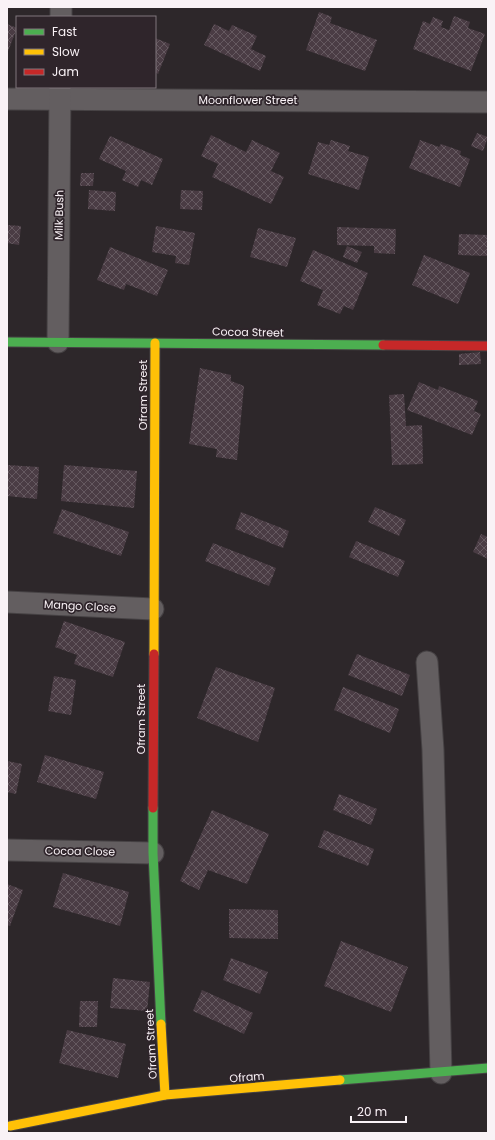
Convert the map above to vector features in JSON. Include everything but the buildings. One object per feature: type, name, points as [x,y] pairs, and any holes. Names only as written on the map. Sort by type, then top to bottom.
[{"type":"street","name":"Moonflower Street","points":[[7,99],[60,93],[488,102]]},
{"type":"street","name":"Milk Bush","points":[[58,342],[60,93]]},
{"type":"street","name":"Cocoa Street","points":[[7,342],[488,346]]},
{"type":"street","name":"Ofram Street","points":[[155,343],[153,852],[165,1096]]},
{"type":"street","name":"Mango Close","points":[[7,602],[153,610]]},
{"type":"street","points":[[427,662],[433,750],[441,1073]]},
{"type":"street","name":"Cocoa Close","points":[[7,850],[153,852]]},
{"type":"street","name":"Ofram","points":[[10,1126],[165,1096],[488,1068]]},
{"type":"traffic: fast","points":[[7,342],[383,345]]},
{"type":"traffic: fast","points":[[153,808],[153,853],[161,1024]]},
{"type":"traffic: fast","points":[[340,1080],[488,1068]]},
{"type":"traffic: slow","points":[[154,654],[155,343]]},
{"type":"traffic: slow","points":[[161,1024],[165,1095]]},
{"type":"traffic: slow","points":[[10,1126],[165,1095],[340,1080]]},
{"type":"traffic: jam","points":[[383,345],[488,346]]},
{"type":"traffic: jam","points":[[153,808],[154,654]]}]
